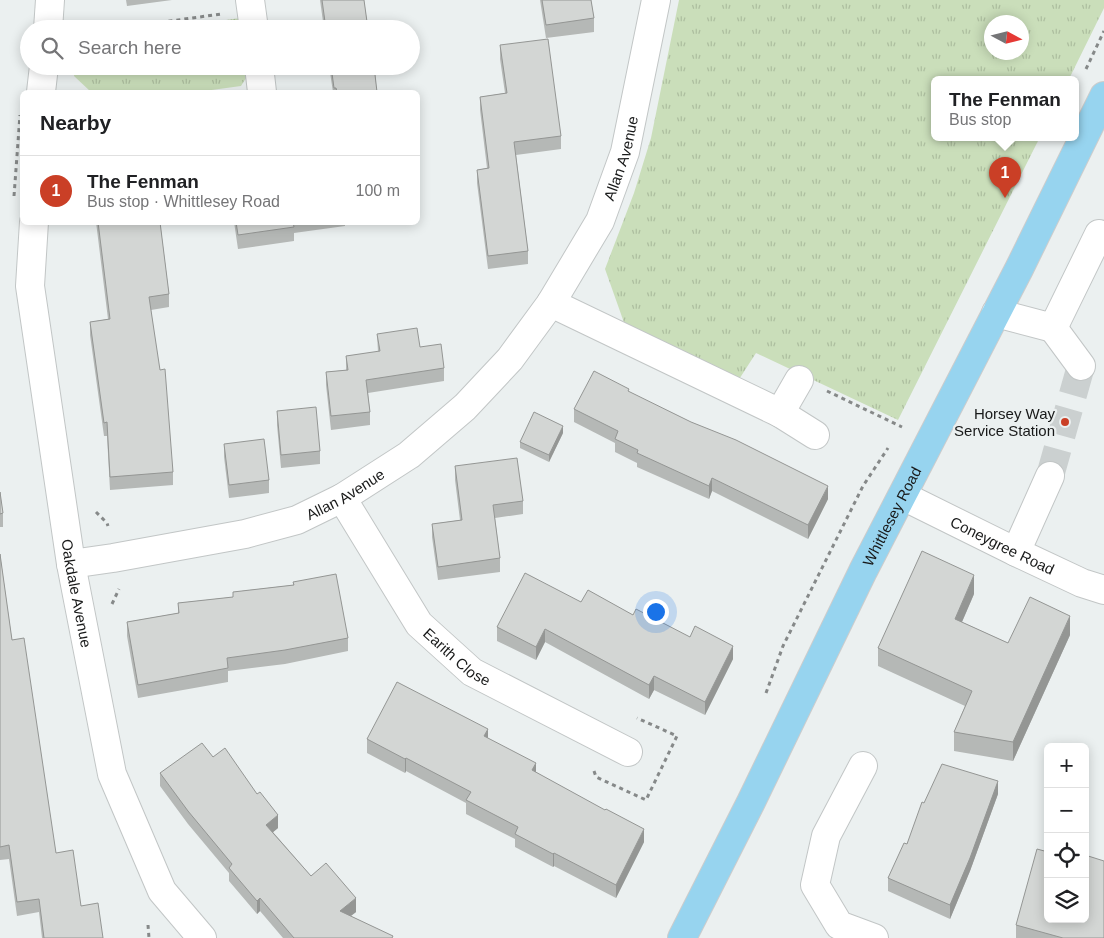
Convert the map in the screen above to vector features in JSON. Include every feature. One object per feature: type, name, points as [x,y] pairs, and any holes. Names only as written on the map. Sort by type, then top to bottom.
[{"type":"main road","name":"Whittlesey Road","points":[[682,938],[752,802],[863,571],[996,313],[1104,96]]},
{"type":"street","points":[[49,20],[50,0]]},
{"type":"street","name":"Allan Avenue","points":[[71,564],[245,534],[296,520],[342,498],[409,455],[465,407],[510,359],[552,303],[600,221],[625,152],[656,0]]},
{"type":"street","points":[[239,7],[248,20]]},
{"type":"street","points":[[41,90],[43,75]]},
{"type":"street","points":[[260,75],[262,90]]},
{"type":"street","name":"Oakdale Avenue","points":[[34,225],[30,286],[71,564],[112,774],[162,892],[201,937]]},
{"type":"street","points":[[1054,328],[1099,234]]},
{"type":"street","points":[[552,303],[780,413],[815,434]]},
{"type":"street","points":[[996,313],[1054,328],[1081,366]]},
{"type":"street","points":[[780,413],[799,380]]},
{"type":"street","points":[[1016,552],[1050,476]]},
{"type":"street","name":"Coneygree Road","points":[[903,496],[1082,583],[1104,590]]},
{"type":"street","name":"Earith Close","points":[[342,498],[419,624],[472,672],[628,752]]},
{"type":"street","points":[[863,766],[826,836],[815,885],[840,925],[874,938]]},
{"type":"path","points":[[164,20],[239,7]]},
{"type":"path","points":[[1083,74],[1104,32]]},
{"type":"path","points":[[799,380],[830,392],[902,426]]},
{"type":"path","points":[[107,523],[116,525]]},
{"type":"green space","points":[[679,0],[1104,0],[1104,8],[1070,76],[931,76],[931,141],[1038,141],[898,420],[756,353],[736,384],[627,331],[605,269],[634,193],[651,138]]},
{"type":"green space","points":[[248,17],[248,20],[226,20]]},
{"type":"green space","points":[[248,75],[241,86],[212,90],[89,90],[74,76]]},
{"type":"building","points":[[322,0],[364,0],[367,20],[325,20]]},
{"type":"building","points":[[542,0],[591,0],[594,18],[546,25]]},
{"type":"building","points":[[548,39],[561,136],[514,142],[528,251],[488,256],[477,170],[489,168],[480,97],[507,93],[500,45]]},
{"type":"building","points":[[332,75],[375,75],[377,90],[336,90],[334,88]]},
{"type":"building","points":[[98,225],[160,225],[169,294],[149,297],[160,370],[165,369],[173,472],[110,477],[107,422],[104,423],[90,322],[110,319]]},
{"type":"building","points":[[236,225],[294,225],[294,227],[238,235]]},
{"type":"building","points":[[417,328],[420,347],[441,344],[444,368],[366,380],[370,412],[331,416],[326,372],[348,370],[346,356],[380,351],[377,334]]},
{"type":"building","points":[[594,371],[629,389],[628,391],[691,422],[736,440],[828,486],[808,525],[712,478],[709,486],[637,453],[638,450],[615,439],[618,431],[574,409]]},
{"type":"building","points":[[316,407],[320,451],[281,455],[277,411]]},
{"type":"building","points":[[534,412],[563,426],[549,455],[520,442]]},
{"type":"building","points":[[264,439],[269,480],[229,485],[224,444]]},
{"type":"building","points":[[517,458],[523,501],[493,505],[500,558],[438,567],[432,524],[462,520],[455,466]]},
{"type":"building","points":[[0,492],[3,513],[0,514]]},
{"type":"building","points":[[922,551],[974,575],[955,619],[1008,643],[1030,597],[1070,616],[1013,742],[954,732],[972,691],[878,648]]},
{"type":"building","points":[[0,554],[12,640],[24,638],[56,853],[73,850],[81,906],[98,903],[103,938],[44,938],[39,899],[17,902],[9,845],[0,847]]},
{"type":"building","points":[[525,573],[581,602],[588,590],[633,615],[636,609],[690,637],[695,626],[733,646],[705,702],[654,676],[649,685],[545,629],[536,647],[497,627]]},
{"type":"building","points":[[336,574],[348,638],[285,650],[227,658],[228,668],[138,685],[127,622],[179,613],[178,603],[233,597],[233,592],[294,585],[293,582]]},
{"type":"building","points":[[397,682],[488,729],[484,736],[536,763],[532,770],[644,829],[616,885],[515,834],[518,827],[466,800],[471,792],[367,739]]},
{"type":"building","points":[[202,743],[213,757],[225,748],[257,794],[260,792],[278,815],[266,825],[311,876],[326,863],[356,898],[340,911],[393,936],[392,938],[294,938],[260,898],[257,901],[229,868],[232,864],[188,811],[160,773]]},
{"type":"building","points":[[942,764],[998,781],[970,858],[950,905],[888,878],[904,843],[907,844],[922,802],[924,803]]},
{"type":"building","points":[[1037,849],[1044,851],[1044,923],[1089,923],[1089,856],[1104,861],[1104,938],[1063,938],[1016,925]]},
{"type":"tunnel","points":[[1050,476],[1081,366]]},
{"type":"place","name":"The Fenman","points":[[1005,198]]},
{"type":"place","name":"Horsey Way Service Station","points":[[1065,422]]}]
